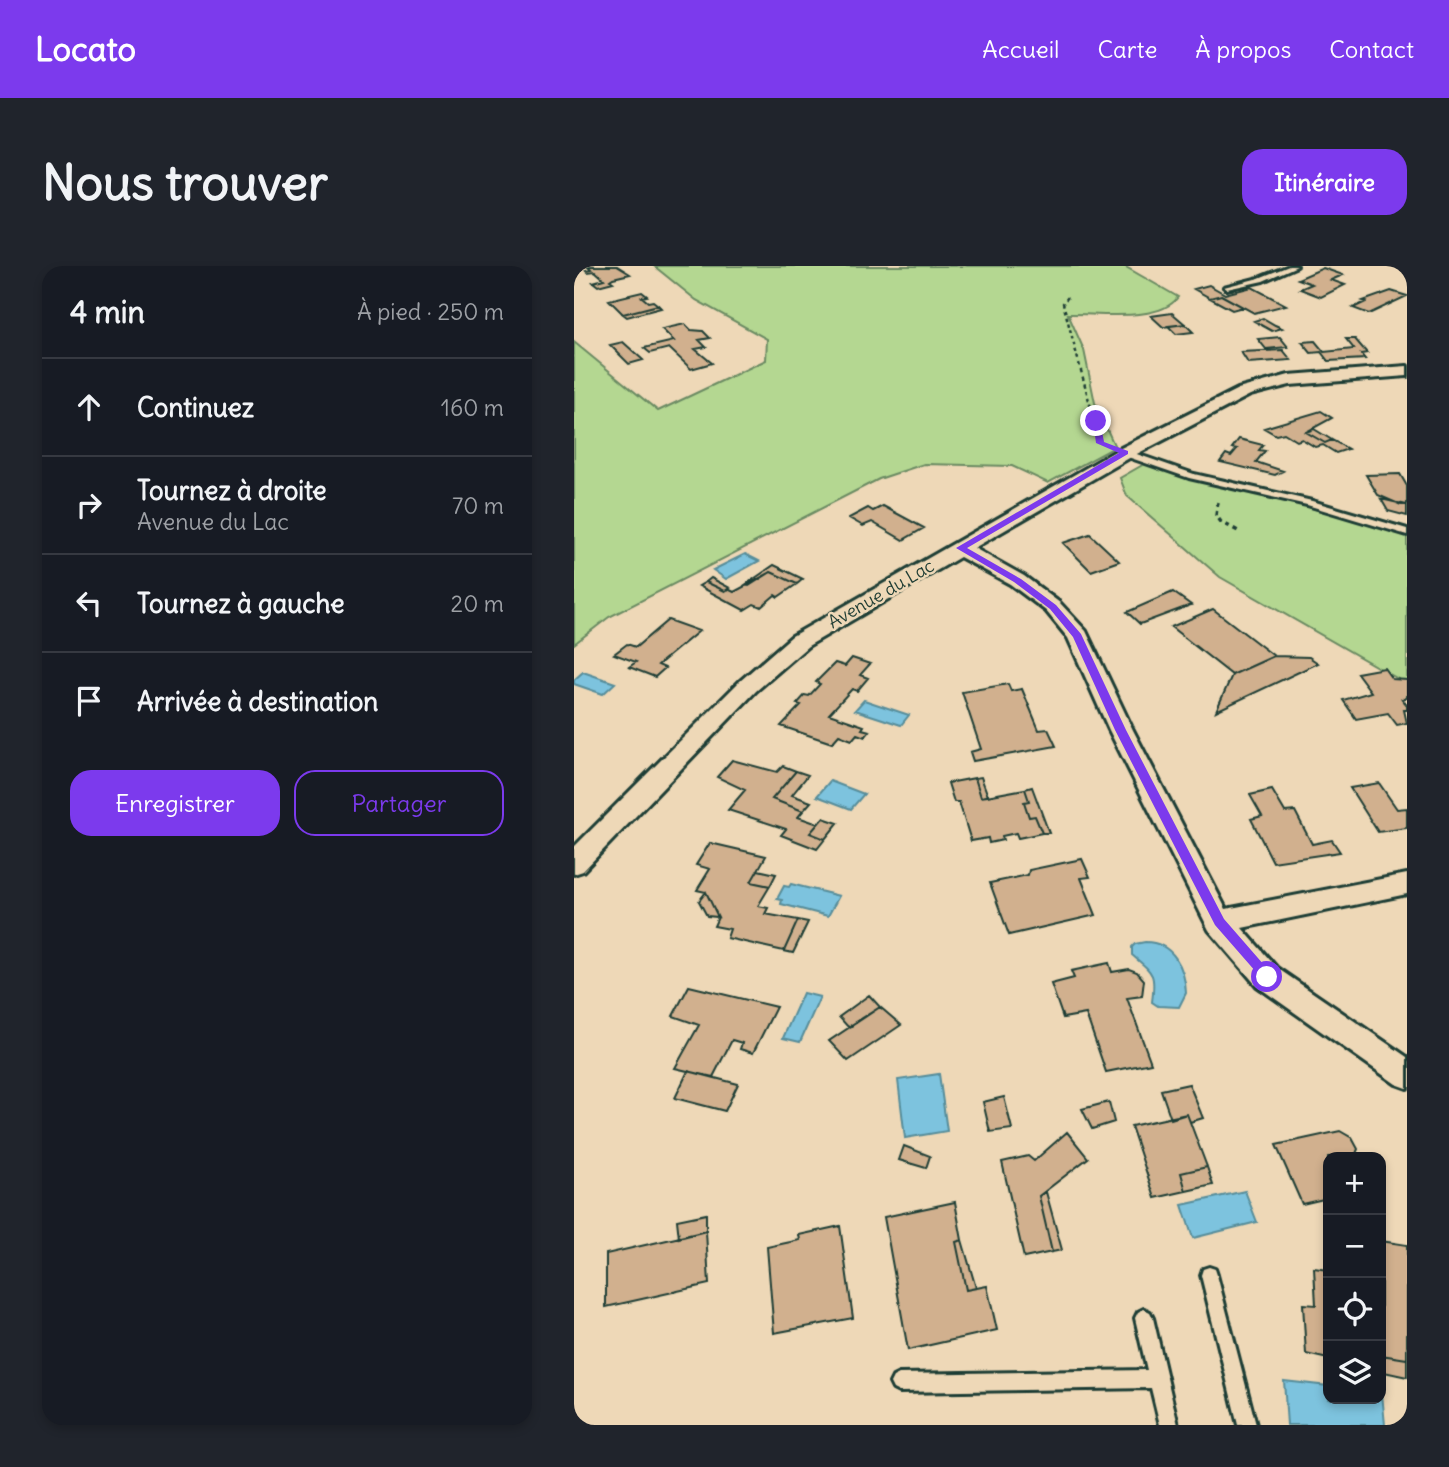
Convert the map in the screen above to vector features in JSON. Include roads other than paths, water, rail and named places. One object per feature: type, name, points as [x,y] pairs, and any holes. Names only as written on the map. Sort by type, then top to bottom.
[{"type":"street","name":"Avenue du Lac","points":[[574,864],[748,686],[800,641],[1125,453],[1207,409],[1268,385],[1301,379],[1407,372]]},
{"type":"street","points":[[961,548],[1017,580],[1044,600],[1078,636],[1121,730],[1220,922],[1267,977],[1407,1074]]},
{"type":"street","points":[[1220,922],[1407,884]]},
{"type":"lane","points":[[1227,287],[1261,280],[1294,266]]},
{"type":"lane","points":[[1125,453],[1192,476],[1309,503],[1407,532]]},
{"type":"lane","points":[[1209,1275],[1247,1425]]},
{"type":"lane","points":[[1144,1318],[1169,1425]]},
{"type":"lane","points":[[899,1383],[1157,1379]]},
{"type":"water","points":[[745,554],[759,561],[726,579],[713,570]]},
{"type":"water","points":[[583,672],[615,683],[603,694],[574,684],[574,680]]},
{"type":"water","points":[[864,700],[909,715],[901,725],[855,710]]},
{"type":"water","points":[[830,781],[864,794],[851,809],[817,796]]},
{"type":"water","points":[[791,884],[839,896],[828,916],[781,904],[782,900],[777,899],[784,886],[789,887]]},
{"type":"water","points":[[1145,942],[1163,946],[1176,958],[1183,974],[1186,993],[1179,1007],[1158,1006],[1152,1002],[1154,985],[1151,974],[1132,955],[1132,947],[1135,944]]},
{"type":"water","points":[[803,993],[820,997],[800,1042],[783,1038]]},
{"type":"water","points":[[939,1074],[947,1131],[905,1138],[898,1080]]},
{"type":"water","points":[[1245,1191],[1257,1222],[1193,1238],[1182,1205]]},
{"type":"water","points":[[1284,1381],[1323,1385],[1323,1404],[1383,1404],[1385,1425],[1287,1425]]}]
